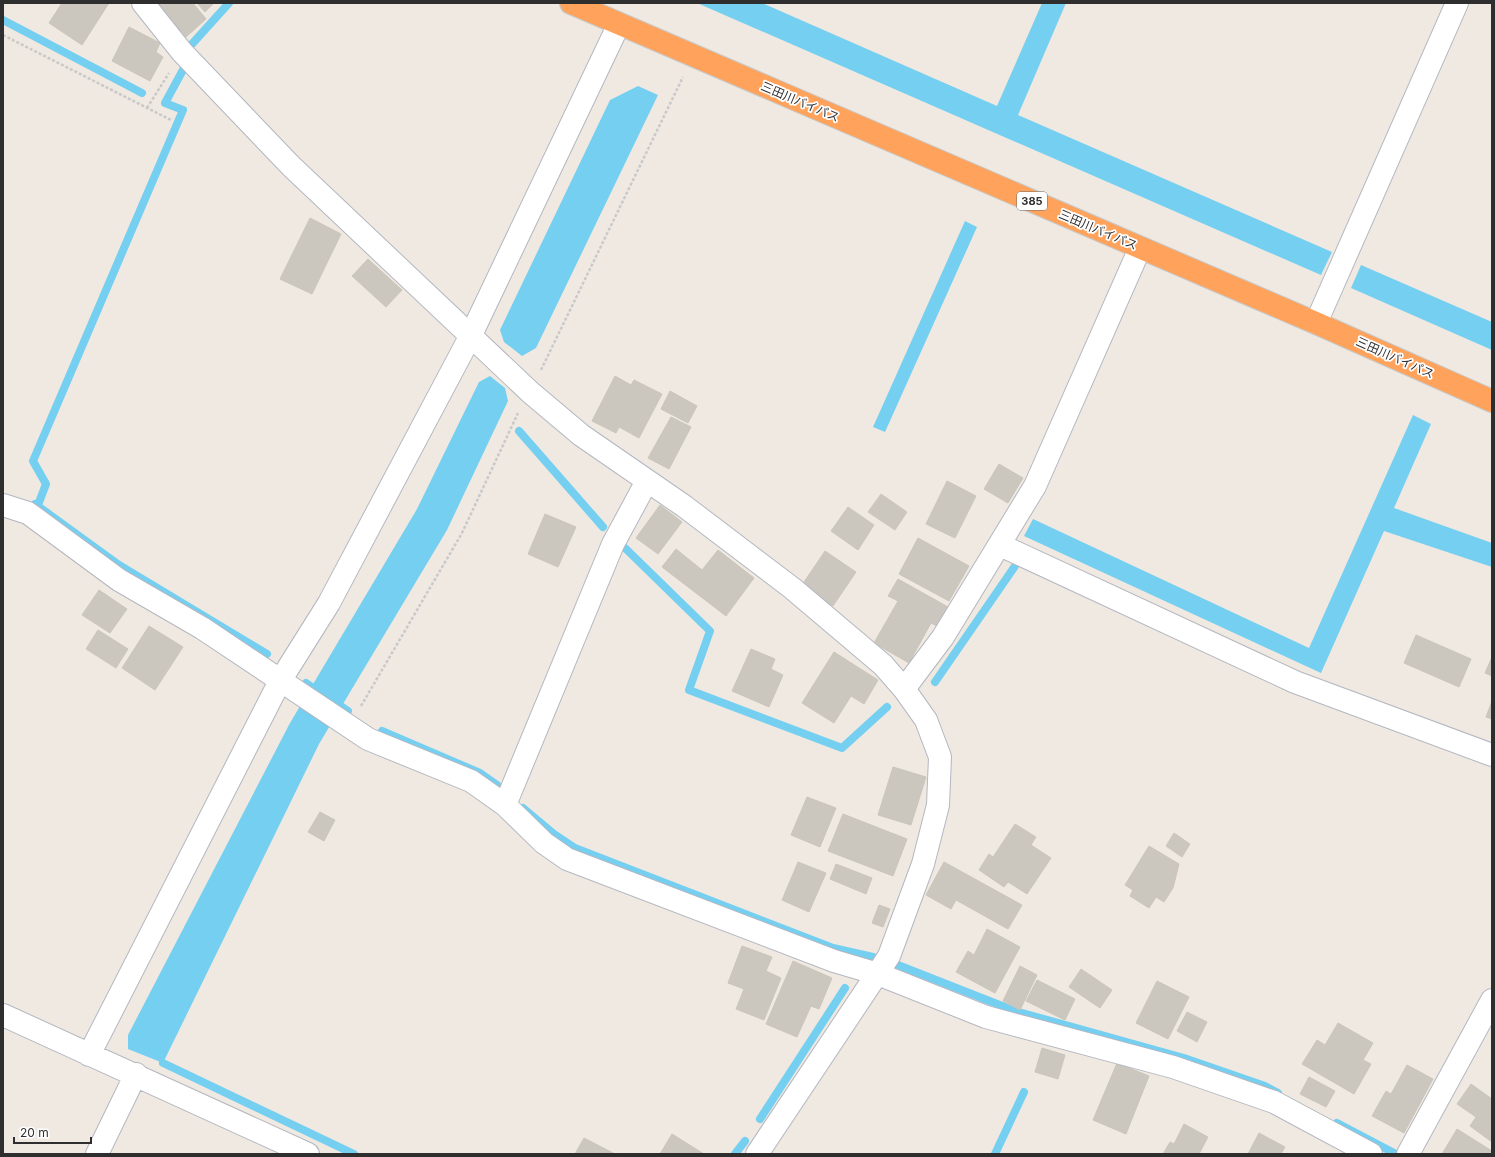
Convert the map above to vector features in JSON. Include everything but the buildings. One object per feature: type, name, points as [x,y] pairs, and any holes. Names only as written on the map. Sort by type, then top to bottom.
[{"type":"highway","name":"三田川バイパス","points":[[571,3],[1316,323],[1492,401]]},
{"type":"street","points":[[143,3],[182,52],[291,166],[470,337],[530,392],[581,435],[684,506],[792,588],[883,665],[904,689],[926,720],[940,757],[938,804],[923,864],[889,956],[757,1154]]},
{"type":"street","points":[[1316,323],[1457,3]]},
{"type":"street","points":[[89,1055],[289,687],[329,603],[470,337],[618,24]]},
{"type":"street","points":[[904,689],[944,637],[1035,486],[1140,248]]},
{"type":"street","points":[[505,805],[613,544],[647,481]]},
{"type":"street","points":[[3,505],[28,513],[119,580],[202,628],[368,739],[471,781],[505,805],[544,843],[567,859],[834,961],[878,974],[986,1017],[1173,1067],[1274,1102],[1371,1154]]},
{"type":"street","points":[[1000,545],[1296,682],[1492,755]]},
{"type":"street","points":[[1408,1153],[1492,1000]]},
{"type":"street","points":[[3,1015],[89,1055],[136,1074],[308,1154]]},
{"type":"street","points":[[97,1154],[136,1074]]},
{"type":"path","points":[[3,35],[171,120]]},
{"type":"path","points":[[147,108],[182,52]]},
{"type":"water","points":[[697,3],[762,3],[997,106],[1042,3],[1066,3],[1018,115],[1332,252],[1321,275]]},
{"type":"water","points":[[638,86],[658,95],[536,348],[522,356],[504,342],[500,330],[610,100]]},
{"type":"water","points":[[965,221],[977,227],[885,432],[873,427]]},
{"type":"water","points":[[1361,265],[1492,322],[1492,350],[1351,288]]},
{"type":"water","points":[[490,376],[505,388],[508,401],[447,530],[319,744],[163,1063],[128,1049],[128,1035],[290,723],[417,509],[479,382]]},
{"type":"water","points":[[1413,415],[1431,424],[1394,508],[1492,543],[1492,567],[1384,531],[1321,673],[1024,536],[1033,519],[1309,648]]},
{"type":"waterway","points":[[192,44],[229,3]]},
{"type":"waterway","points":[[3,20],[142,93]]},
{"type":"waterway","points":[[38,505],[46,484],[33,461],[183,110],[165,103],[184,68]]},
{"type":"waterway","points":[[519,431],[603,527]]},
{"type":"waterway","points":[[35,504],[119,565],[267,654]]},
{"type":"waterway","points":[[624,547],[710,631],[689,690],[842,748],[887,707]]},
{"type":"waterway","points":[[935,682],[1015,566]]},
{"type":"waterway","points":[[306,683],[321,693]]},
{"type":"waterway","points":[[332,700],[348,711]]},
{"type":"waterway","points":[[382,731],[480,773],[497,785]]},
{"type":"waterway","points":[[523,808],[554,834],[575,848],[833,948],[873,957]]},
{"type":"waterway","points":[[898,965],[1015,1011],[1184,1058],[1265,1086],[1278,1093]]},
{"type":"waterway","points":[[760,1119],[845,988]]},
{"type":"waterway","points":[[163,1063],[354,1154]]},
{"type":"waterway","points":[[995,1154],[1024,1092]]},
{"type":"waterway","points":[[1337,1123],[1396,1154]]},
{"type":"waterway","points":[[735,1154],[745,1141]]}]
